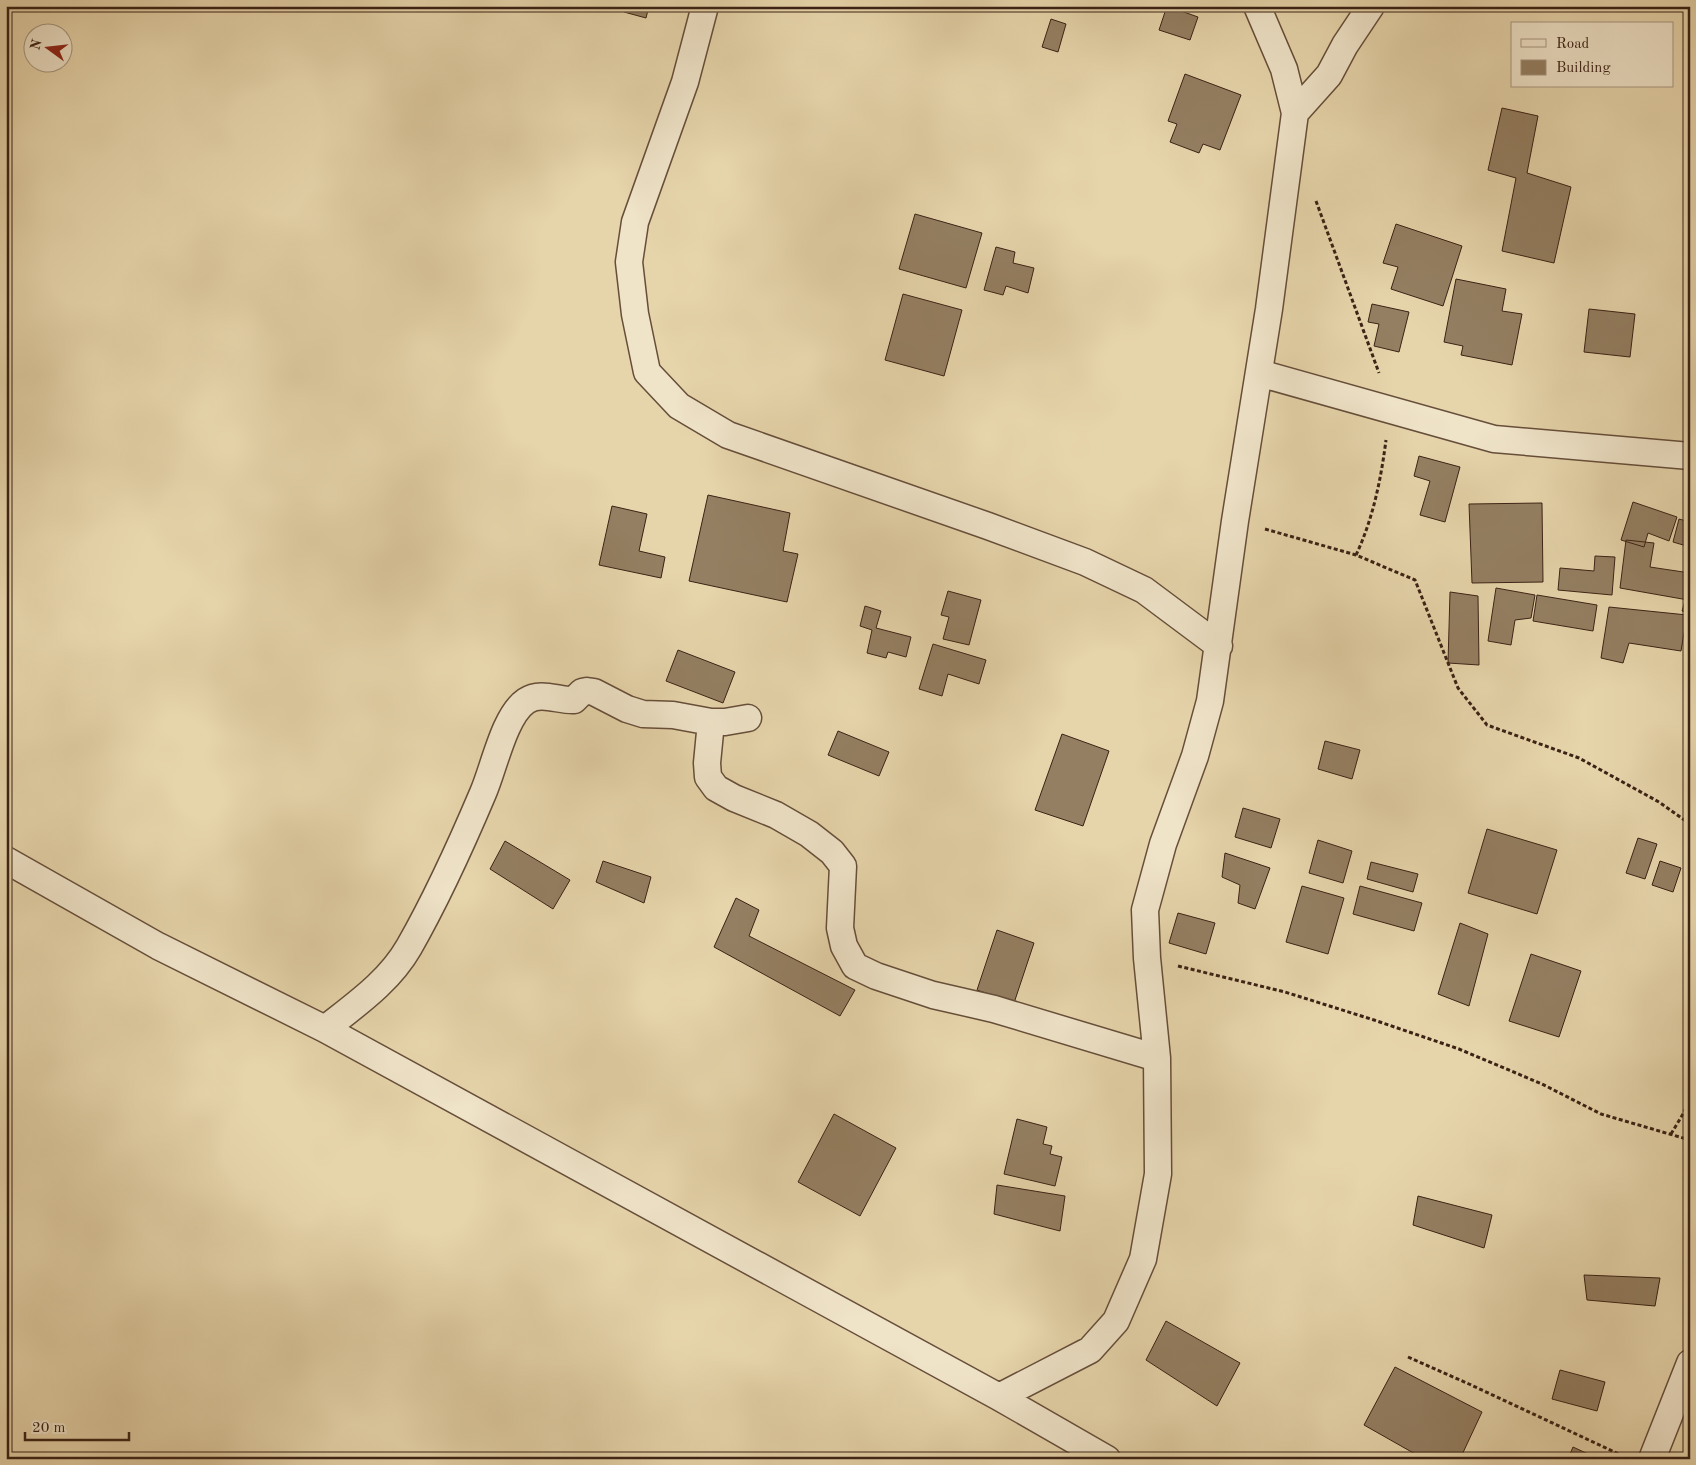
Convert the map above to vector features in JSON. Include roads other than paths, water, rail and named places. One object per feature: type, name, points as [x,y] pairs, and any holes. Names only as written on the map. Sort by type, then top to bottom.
[{"type":"street","points":[[705,6],[685,82],[635,222],[629,262],[635,314],[647,372],[679,406],[728,435],[1085,562],[1144,590],[1219,646]]},
{"type":"street","points":[[999,1397],[1090,1350],[1116,1321],[1143,1259],[1158,1174],[1157,1058],[1146,958],[1145,910],[1163,844],[1196,756],[1210,701],[1235,521],[1259,373],[1295,113],[1284,69],[1257,6]]},
{"type":"street","points":[[1295,113],[1329,74],[1345,45],[1371,6]]},
{"type":"street","points":[[1259,373],[1494,439],[1690,456]]},
{"type":"street","points":[[325,1029],[385,980],[408,949],[452,864],[484,790],[500,744],[522,705],[528,700],[539,696],[574,700],[582,692],[587,691],[594,692],[627,709],[643,714],[673,715],[711,722],[726,722],[748,718]]},
{"type":"street","points":[[711,722],[708,777],[716,788],[734,798],[776,815],[809,834],[832,852],[843,866],[840,928],[844,946],[855,966],[876,976],[933,994],[994,1008],[1157,1058]]},
{"type":"street","points":[[6,860],[158,946],[325,1029],[999,1397],[1107,1459]]},
{"type":"street","points":[[1652,1459],[1690,1363]]}]
